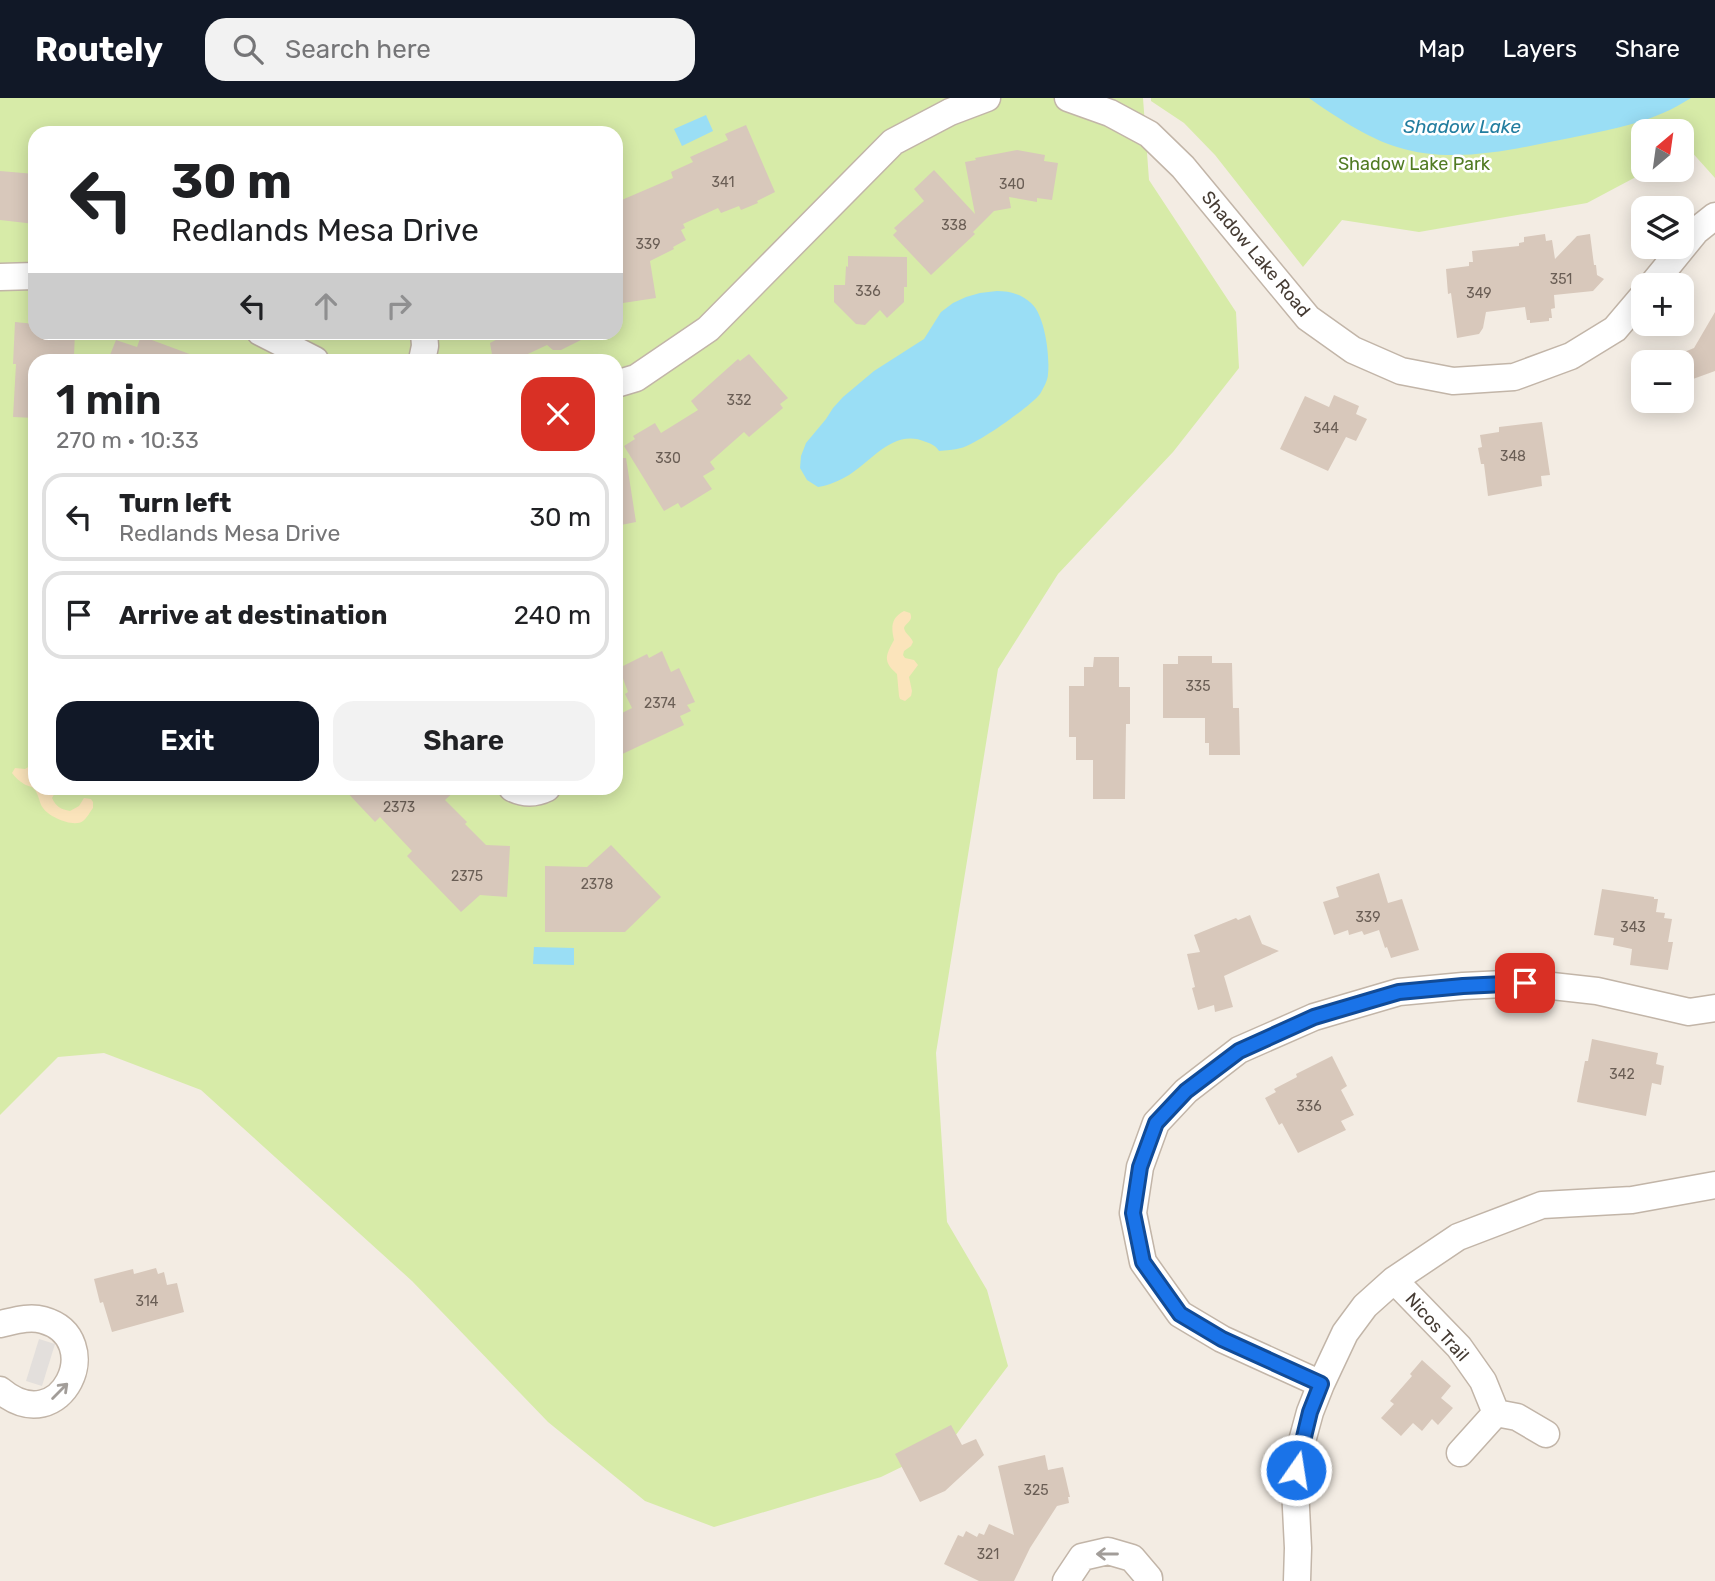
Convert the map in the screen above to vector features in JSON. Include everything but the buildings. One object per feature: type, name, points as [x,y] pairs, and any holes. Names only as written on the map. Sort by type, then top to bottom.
[{"type":"street","points":[[623,382],[636,378],[708,329],[894,142],[950,112],[987,98]]},
{"type":"street","name":"Shadow Lake Road","points":[[1068,98],[1110,113],[1149,134],[1183,167],[1308,318],[1353,350],[1401,371],[1453,381],[1514,377],[1571,356],[1615,329],[1631,310]]},
{"type":"street","points":[[1662,273],[1696,232],[1715,216]]},
{"type":"street","points":[[0,277],[28,276]]},
{"type":"street","points":[[275,340],[303,354]]},
{"type":"street","points":[[1321,1384],[1222,1339],[1180,1314],[1143,1262],[1133,1213],[1140,1167],[1156,1123],[1186,1091],[1239,1051],[1314,1017],[1399,992],[1525,983],[1597,991],[1689,1012],[1715,1009]]},
{"type":"street","points":[[1297,1581],[1296,1470],[1310,1412],[1345,1333],[1364,1306],[1394,1280],[1458,1237],[1542,1205],[1632,1200],[1715,1185]]},
{"type":"street","name":"Nicos Trail","points":[[1394,1280],[1459,1347],[1483,1381],[1496,1413]]},
{"type":"street","points":[[0,1324],[28,1318],[43,1319],[67,1336],[73,1349],[75,1364],[63,1391],[51,1400],[37,1404],[23,1403],[0,1390]]},
{"type":"street","points":[[1460,1453],[1496,1413],[1517,1417],[1546,1434]]},
{"type":"street","points":[[1066,1581],[1082,1557],[1108,1551],[1132,1558],[1149,1577],[1149,1581]]},
{"type":"green space","points":[[0,98],[1143,98],[1149,180],[1236,312],[1239,368],[1173,452],[1058,574],[998,669],[936,1053],[947,1222],[987,1290],[1008,1366],[949,1444],[881,1477],[714,1527],[645,1501],[548,1422],[412,1281],[201,1090],[104,1053],[58,1057],[0,1115]]},
{"type":"green space","name":"Shadow Lake Park","points":[[1151,98],[1715,98],[1715,178],[1694,155],[1694,119],[1631,119],[1631,180],[1587,203],[1419,232],[1342,220],[1303,267],[1215,155],[1184,123],[1151,101]]},
{"type":"sand","points":[[904,611],[911,616],[904,628],[913,642],[903,655],[918,665],[909,677],[912,691],[905,701],[899,696],[897,674],[887,661],[894,640],[893,623]]},
{"type":"sand","points":[[28,767],[28,786],[12,773],[15,768]]},
{"type":"sand","points":[[38,795],[54,795],[52,798],[55,804],[70,811],[79,806],[84,798],[93,802],[93,808],[87,817],[79,823],[51,815],[42,806]]},
{"type":"shaded area","points":[[39,1339],[55,1344],[42,1386],[26,1381]]},
{"type":"water","name":"Shadow Lake","points":[[1309,98],[1691,98],[1652,118],[1631,119],[1631,124],[1618,128],[1506,150],[1462,155],[1440,155],[1397,147],[1352,126]]},
{"type":"water","points":[[706,115],[713,131],[682,146],[674,129]]},
{"type":"water","points":[[997,291],[1024,297],[1040,317],[1047,347],[1048,374],[1044,387],[1035,400],[990,433],[961,448],[939,451],[926,442],[904,439],[884,448],[849,475],[834,482],[818,487],[807,480],[800,468],[806,443],[843,397],[874,371],[924,339],[941,312],[953,303],[980,293]]},
{"type":"water","points":[[534,947],[574,948],[574,965],[533,964]]},
{"type":"route","points":[[1296,1470],[1310,1412],[1321,1384],[1222,1339],[1180,1314],[1143,1262],[1133,1213],[1140,1167],[1156,1123],[1186,1091],[1239,1051],[1314,1017],[1399,992],[1525,983]]}]
